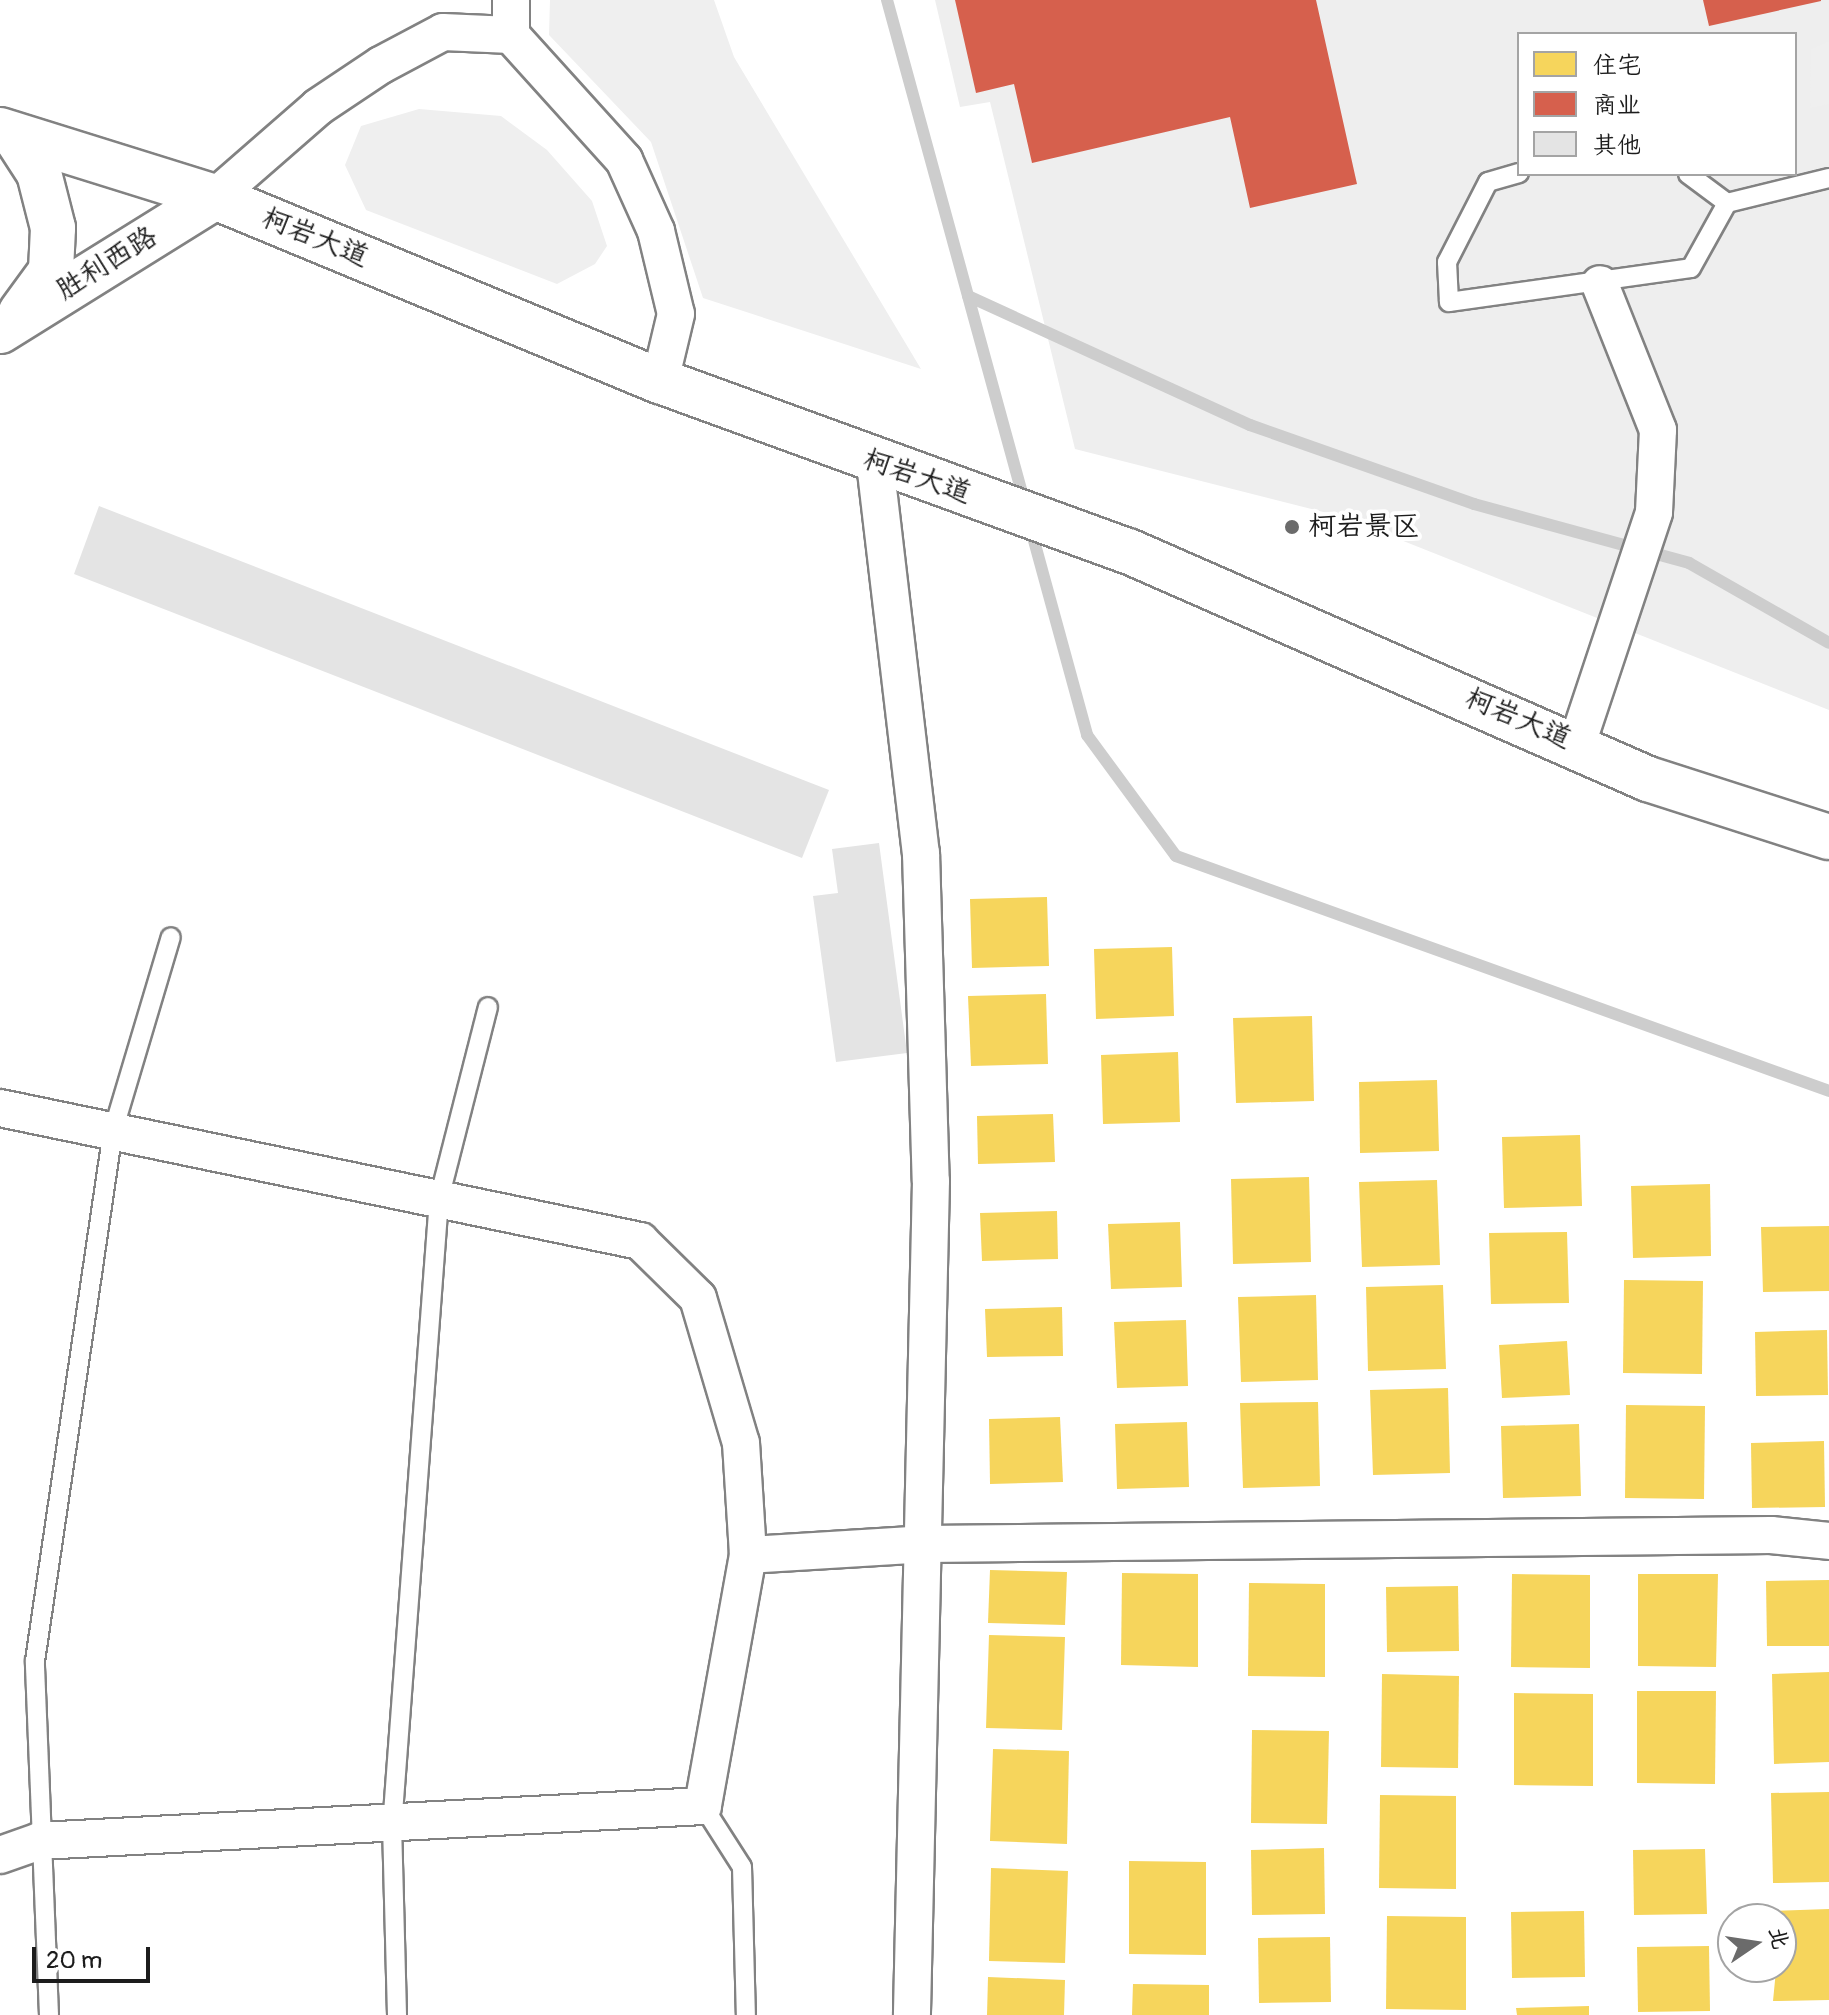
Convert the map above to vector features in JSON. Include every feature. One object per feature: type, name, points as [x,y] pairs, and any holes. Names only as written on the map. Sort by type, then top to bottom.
[{"type":"street","points":[[511,0],[511,35]]},
{"type":"street","points":[[215,197],[318,107],[443,16],[511,35],[624,160],[656,231],[676,314],[660,381]]},
{"type":"street","points":[[0,331],[51,271],[53,228],[39,173],[7,133]]},
{"type":"street","name":"柯岩大道","points":[[7,133],[215,197],[660,381],[875,463],[1128,551],[1577,744],[1648,779],[1829,837]]},
{"type":"street","name":"胜利西路","points":[[0,331],[215,197]]},
{"type":"street","points":[[1577,744],[1654,512],[1658,430],[1600,284]]},
{"type":"street","points":[[875,463],[921,853],[931,1181],[926,1544],[912,2015]]},
{"type":"street","points":[[0,1108],[640,1241],[698,1298],[741,1443],[748,1555],[703,1806],[392,1827],[40,1841],[0,1855]]},
{"type":"street","points":[[748,1555],[926,1544],[1771,1535],[1829,1541]]},
{"type":"lane","points":[[1517,174],[1488,182],[1447,262],[1449,302],[1600,284],[1691,268],[1727,203],[1829,178]]},
{"type":"lane","points":[[1691,176],[1727,203]]},
{"type":"lane","points":[[49,2015],[35,1661],[113,1131],[171,937]]},
{"type":"lane","points":[[397,2015],[392,1827],[439,1199],[488,1007]]},
{"type":"lane","points":[[703,1806],[742,1867],[746,2015]]},
{"type":"shaded area","points":[[550,0],[714,0],[734,57],[921,369],[703,298],[651,142],[549,35]]},
{"type":"shaded area","points":[[935,0],[1829,0],[1829,710],[1343,517],[1075,449],[990,102],[960,107]]},
{"type":"shaded area","points":[[1829,41],[1829,104],[1810,108],[1811,49]]},
{"type":"shaded area","points":[[419,109],[501,116],[547,150],[592,201],[607,246],[595,264],[557,284],[366,210],[345,165],[361,126]]},
{"type":"building: 住宅","points":[[1047,897],[1049,966],[972,968],[970,899]]},
{"type":"building: 住宅","points":[[1172,947],[1174,1016],[1096,1019],[1094,949]]},
{"type":"building: 住宅","points":[[1046,994],[1048,1064],[971,1066],[968,996]]},
{"type":"building: 住宅","points":[[1312,1016],[1314,1101],[1236,1103],[1233,1018]]},
{"type":"building: 住宅","points":[[1178,1052],[1180,1122],[1103,1124],[1101,1055]]},
{"type":"building: 住宅","points":[[1437,1080],[1439,1151],[1360,1153],[1359,1082]]},
{"type":"building: 住宅","points":[[1053,1114],[1055,1162],[978,1164],[977,1116]]},
{"type":"building: 住宅","points":[[1580,1135],[1582,1206],[1504,1208],[1502,1137]]},
{"type":"building: 住宅","points":[[1309,1177],[1311,1262],[1233,1264],[1231,1179]]},
{"type":"building: 住宅","points":[[1437,1180],[1440,1265],[1362,1267],[1359,1182]]},
{"type":"building: 住宅","points":[[1710,1184],[1711,1256],[1633,1258],[1631,1186]]},
{"type":"building: 住宅","points":[[1057,1211],[1058,1259],[982,1261],[980,1213]]},
{"type":"building: 住宅","points":[[1180,1222],[1182,1287],[1111,1289],[1108,1224]]},
{"type":"building: 住宅","points":[[1829,1226],[1829,1291],[1763,1292],[1761,1227]]},
{"type":"building: 住宅","points":[[1567,1232],[1569,1303],[1491,1304],[1489,1233]]},
{"type":"building: 住宅","points":[[1624,1280],[1703,1281],[1702,1374],[1623,1373]]},
{"type":"building: 住宅","points":[[1443,1285],[1446,1369],[1368,1371],[1366,1287]]},
{"type":"building: 住宅","points":[[1316,1295],[1318,1380],[1241,1382],[1238,1297]]},
{"type":"building: 住宅","points":[[1062,1307],[1063,1356],[987,1357],[985,1309]]},
{"type":"building: 住宅","points":[[1186,1320],[1188,1386],[1117,1388],[1114,1322]]},
{"type":"building: 住宅","points":[[1827,1330],[1828,1395],[1756,1396],[1755,1332]]},
{"type":"building: 住宅","points":[[1567,1341],[1570,1395],[1502,1398],[1499,1345]]},
{"type":"building: 住宅","points":[[1448,1388],[1450,1473],[1373,1475],[1370,1390]]},
{"type":"building: 住宅","points":[[1318,1402],[1320,1486],[1243,1488],[1240,1403]]},
{"type":"building: 住宅","points":[[1626,1405],[1705,1406],[1704,1499],[1625,1498]]},
{"type":"building: 住宅","points":[[1060,1417],[1063,1482],[990,1484],[989,1419]]},
{"type":"building: 住宅","points":[[1187,1422],[1189,1487],[1117,1489],[1115,1424]]},
{"type":"building: 住宅","points":[[1579,1424],[1581,1496],[1503,1498],[1501,1426]]},
{"type":"building: 住宅","points":[[1824,1441],[1825,1507],[1752,1508],[1751,1443]]},
{"type":"building: 住宅","points":[[990,1570],[1067,1572],[1065,1625],[988,1623]]},
{"type":"building: 住宅","points":[[1122,1573],[1198,1574],[1198,1667],[1121,1665]]},
{"type":"building: 住宅","points":[[1512,1574],[1590,1575],[1590,1668],[1511,1667]]},
{"type":"building: 住宅","points":[[1638,1574],[1718,1574],[1716,1667],[1638,1666]]},
{"type":"building: 住宅","points":[[1829,1580],[1829,1646],[1767,1646],[1766,1581]]},
{"type":"building: 住宅","points":[[1249,1583],[1325,1584],[1325,1677],[1248,1676]]},
{"type":"building: 住宅","points":[[1458,1586],[1459,1651],[1387,1652],[1386,1587]]},
{"type":"building: 住宅","points":[[989,1635],[1065,1637],[1062,1730],[986,1728]]},
{"type":"building: 住宅","points":[[1829,1672],[1829,1762],[1774,1764],[1772,1674]]},
{"type":"building: 住宅","points":[[1382,1674],[1459,1676],[1458,1768],[1381,1767]]},
{"type":"building: 住宅","points":[[1637,1691],[1716,1691],[1715,1784],[1637,1783]]},
{"type":"building: 住宅","points":[[1514,1693],[1593,1694],[1593,1786],[1514,1785]]},
{"type":"building: 住宅","points":[[1252,1730],[1329,1731],[1327,1824],[1251,1823]]},
{"type":"building: 住宅","points":[[993,1749],[1069,1751],[1067,1844],[990,1841]]},
{"type":"building: 住宅","points":[[1829,1792],[1829,1882],[1773,1883],[1771,1793]]},
{"type":"building: 住宅","points":[[1380,1795],[1456,1796],[1456,1889],[1379,1888]]},
{"type":"building: 住宅","points":[[1324,1848],[1325,1914],[1252,1915],[1251,1850]]},
{"type":"building: 住宅","points":[[1705,1849],[1707,1914],[1634,1915],[1633,1850]]},
{"type":"building: 住宅","points":[[1129,1861],[1206,1862],[1206,1955],[1129,1954]]},
{"type":"building: 住宅","points":[[991,1868],[1068,1871],[1065,1963],[989,1961]]},
{"type":"building: 住宅","points":[[1829,1909],[1829,2000],[1773,2001],[1775,1983],[1797,1983],[1797,1910]]},
{"type":"building: 住宅","points":[[1584,1911],[1585,1977],[1512,1978],[1511,1912]]},
{"type":"building: 住宅","points":[[1387,1916],[1466,1917],[1466,2010],[1386,2009]]},
{"type":"building: 住宅","points":[[1330,1937],[1331,2002],[1259,2003],[1258,1938]]},
{"type":"building: 住宅","points":[[1709,1946],[1710,2011],[1638,2012],[1637,1947]]},
{"type":"building: 住宅","points":[[988,1977],[1065,1980],[1064,2015],[987,2015]]},
{"type":"building: 住宅","points":[[1133,1984],[1209,1985],[1209,2015],[1132,2015]]},
{"type":"building: 住宅","points":[[1589,2006],[1589,2015],[1517,2015],[1516,2008]]},
{"type":"building: 商业","points":[[955,0],[1316,0],[1357,184],[1250,208],[1230,117],[1032,163],[1014,84],[976,93]]},
{"type":"building: 商业","points":[[1703,0],[1821,0],[1821,1],[1709,26]]},
{"type":"building: 其他","points":[[99,506],[829,790],[802,858],[74,574]]},
{"type":"building: 其他","points":[[879,843],[907,1053],[836,1062],[813,896],[838,893],[832,849]]},
{"type":"waterway","points":[[887,0],[1025,504]]},
{"type":"waterway","points":[[968,296],[1250,425],[1474,504],[1689,563],[1829,643]]},
{"type":"waterway","points":[[1030,526],[1087,735],[1176,856],[1829,1091]]},
{"type":"place","name":"柯岩景区","points":[[1292,527]]}]
